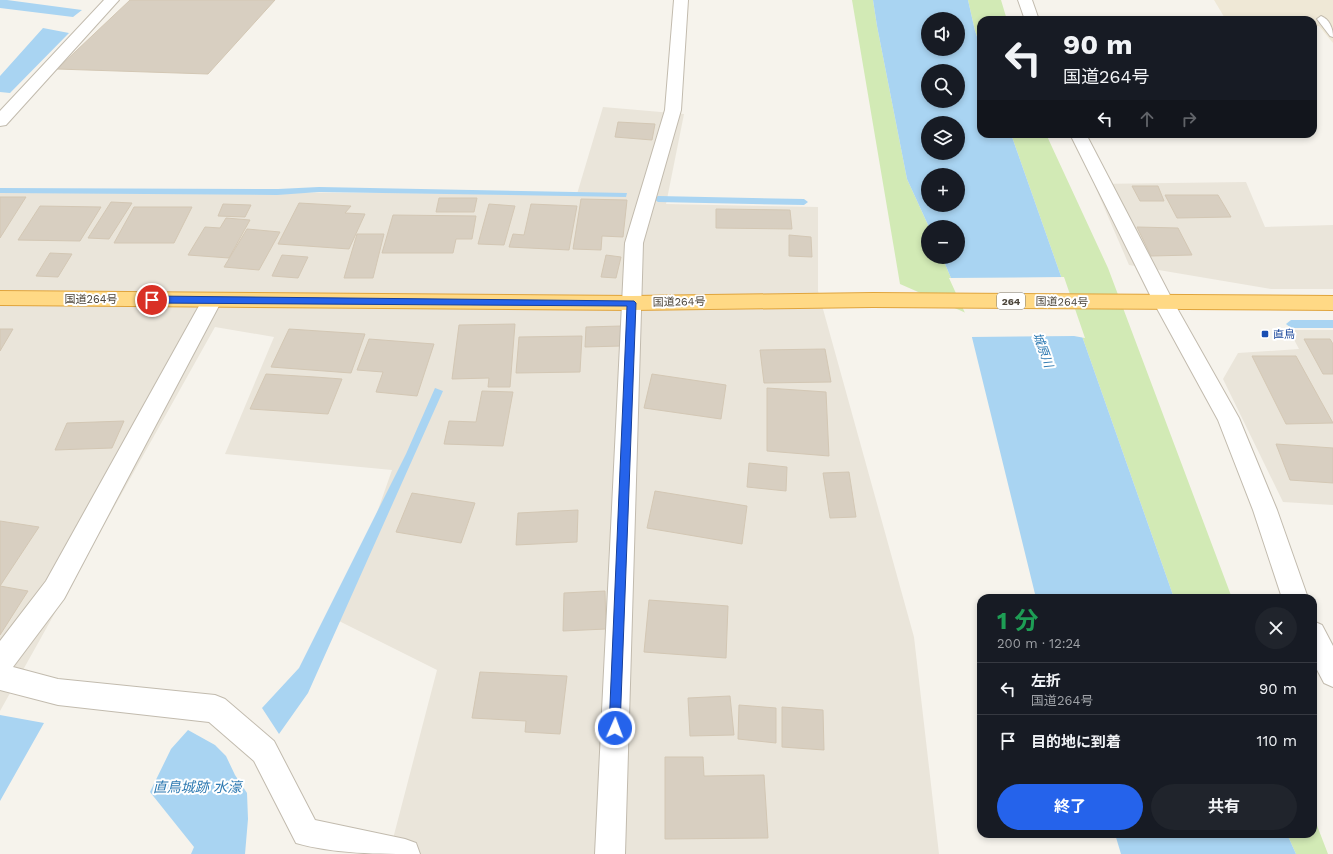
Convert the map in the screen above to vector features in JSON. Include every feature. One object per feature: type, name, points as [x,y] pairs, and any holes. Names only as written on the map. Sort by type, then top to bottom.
[{"type":"highway","name":"国道264号","points":[[0,298],[632,303],[873,300],[1333,303]]},
{"type":"street","points":[[0,121],[99,12],[112,0]]},
{"type":"street","points":[[610,854],[634,243],[673,110],[681,0]]},
{"type":"street","points":[[1025,0],[1031,16]]},
{"type":"street","points":[[1080,138],[1156,303],[1228,418],[1264,510],[1294,594]]},
{"type":"street","points":[[0,662],[56,590],[212,300]]},
{"type":"street","points":[[1317,642],[1333,674]]},
{"type":"street","points":[[0,677],[58,692],[215,709],[264,751],[306,833],[405,854]]},
{"type":"lane","points":[[1320,19],[1333,34]]},
{"type":"shaded area","points":[[1214,0],[1333,0],[1333,43],[1319,26],[1317,26],[1317,16],[1224,16]]},
{"type":"shaded area","points":[[603,107],[684,114],[666,204],[818,207],[818,291],[914,637],[939,854],[389,854],[437,670],[339,621],[392,470],[225,454],[274,337],[215,327],[0,711],[0,191],[577,194]]},
{"type":"shaded area","points":[[1246,182],[1265,227],[1333,225],[1333,289],[1271,289],[1129,265],[1094,184]]},
{"type":"shaded area","points":[[1289,330],[1333,330],[1333,505],[1283,502],[1223,379],[1238,353],[1299,349]]},
{"type":"green space","points":[[852,0],[873,0],[907,179],[926,220],[921,220],[921,264],[945,264],[966,313],[900,284]]},
{"type":"green space","points":[[968,0],[1001,0],[1006,16],[977,16],[977,37]]},
{"type":"green space","points":[[1012,138],[1048,138],[1108,268],[1230,594],[1173,594]]},
{"type":"green space","points":[[1317,825],[1328,854],[1296,854],[1289,838],[1317,838]]},
{"type":"water","points":[[0,0],[82,10],[73,17],[0,8]]},
{"type":"water","name":"城原川","points":[[873,0],[968,0],[977,37],[977,138],[1012,138],[1173,594],[1035,594],[966,313],[945,264],[965,264],[965,220],[926,220],[922,212],[965,212],[965,168],[921,168],[921,210],[907,179]]},
{"type":"water","points":[[43,28],[69,33],[10,93],[0,92],[0,76]]},
{"type":"water","points":[[319,187],[627,193],[626,197],[319,192],[277,195],[0,193],[0,188],[278,189]]},
{"type":"water","points":[[435,388],[443,391],[308,693],[279,734],[262,708],[299,668],[406,454]]},
{"type":"water","points":[[0,715],[44,723],[0,801]]},
{"type":"water","name":"直鳥城跡 水濠","points":[[188,730],[215,745],[226,756],[235,775],[247,793],[248,819],[245,854],[191,854],[194,847],[150,792],[171,749]]},
{"type":"water","points":[[1116,838],[1289,838],[1296,854],[1121,854]]},
{"type":"pier","points":[[1064,277],[1085,338],[1074,336],[970,337],[965,313],[949,278]]},
{"type":"building","points":[[130,0],[275,0],[208,74],[57,69]]},
{"type":"building","points":[[618,122],[655,124],[652,140],[615,137]]},
{"type":"building","points":[[1132,186],[1158,186],[1164,201],[1140,201]]},
{"type":"building","points":[[1165,195],[1218,195],[1231,217],[1177,218]]},
{"type":"building","points":[[0,197],[26,197],[0,238]]},
{"type":"building","points":[[439,198],[477,198],[474,212],[436,212]]},
{"type":"building","points":[[581,199],[627,200],[623,237],[602,236],[601,250],[573,249]]},
{"type":"building","points":[[111,202],[132,203],[109,239],[88,238]]},
{"type":"building","points":[[299,203],[351,206],[345,213],[365,214],[349,249],[278,244]]},
{"type":"building","points":[[223,204],[251,205],[245,217],[218,216]]},
{"type":"building","points":[[489,204],[515,206],[504,245],[478,244]]},
{"type":"building","points":[[531,204],[577,206],[569,250],[509,247],[513,234],[524,235]]},
{"type":"building","points":[[40,206],[101,207],[80,241],[18,240]]},
{"type":"building","points":[[134,207],[192,207],[174,243],[114,243]]},
{"type":"building","points":[[716,209],[790,210],[792,229],[716,228]]},
{"type":"building","points":[[393,215],[476,216],[472,239],[456,239],[453,253],[382,253]]},
{"type":"building","points":[[226,218],[250,220],[229,258],[188,255],[205,227],[220,228]]},
{"type":"building","points":[[1137,227],[1178,228],[1192,255],[1151,256]]},
{"type":"building","points":[[247,229],[280,232],[259,270],[224,267]]},
{"type":"building","points":[[357,234],[384,234],[373,278],[344,278]]},
{"type":"building","points":[[789,235],[811,237],[812,257],[789,256]]},
{"type":"building","points":[[50,253],[72,254],[58,277],[36,276]]},
{"type":"building","points":[[282,255],[308,257],[298,278],[272,276]]},
{"type":"building","points":[[606,255],[621,257],[616,278],[601,277]]},
{"type":"building","points":[[515,324],[510,387],[488,387],[489,378],[452,379],[459,325]]},
{"type":"building","points":[[621,326],[621,346],[585,347],[586,327]]},
{"type":"building","points":[[0,329],[13,329],[0,351]]},
{"type":"building","points":[[289,329],[365,334],[351,373],[271,367]]},
{"type":"building","points":[[582,336],[580,372],[516,373],[519,337]]},
{"type":"building","points":[[369,339],[434,344],[417,396],[376,392],[383,372],[357,370]]},
{"type":"building","points":[[1304,339],[1330,339],[1333,344],[1333,374],[1323,374]]},
{"type":"building","points":[[825,349],[831,382],[764,383],[760,350]]},
{"type":"building","points":[[1252,356],[1296,356],[1333,423],[1286,424]]},
{"type":"building","points":[[266,374],[342,379],[328,414],[250,409]]},
{"type":"building","points":[[652,374],[726,385],[721,419],[644,408]]},
{"type":"building","points":[[767,388],[826,392],[829,456],[767,451]]},
{"type":"building","points":[[482,391],[513,392],[503,446],[444,444],[449,421],[476,422]]},
{"type":"building","points":[[124,421],[112,448],[55,450],[67,423]]},
{"type":"building","points":[[1276,444],[1333,448],[1333,483],[1290,480]]},
{"type":"building","points":[[749,463],[787,467],[786,491],[747,487]]},
{"type":"building","points":[[849,472],[856,517],[830,518],[823,473]]},
{"type":"building","points":[[655,491],[747,506],[742,544],[647,528]]},
{"type":"building","points":[[412,493],[475,503],[461,543],[396,532]]},
{"type":"building","points":[[578,510],[577,542],[516,545],[518,513]]},
{"type":"building","points":[[0,521],[39,527],[0,586]]},
{"type":"building","points":[[0,586],[28,591],[0,635]]},
{"type":"building","points":[[605,591],[606,629],[563,631],[564,593]]},
{"type":"building","points":[[649,600],[728,606],[726,658],[644,652]]},
{"type":"building","points":[[480,672],[567,676],[560,734],[525,732],[526,721],[472,718]]},
{"type":"building","points":[[730,696],[734,735],[690,736],[688,698]]},
{"type":"building","points":[[739,705],[776,708],[776,743],[738,739]]},
{"type":"building","points":[[782,707],[823,710],[824,750],[782,747]]},
{"type":"building","points":[[665,757],[703,757],[704,776],[764,775],[768,838],[665,839]]},
{"type":"waterway","points":[[658,199],[804,202]]},
{"type":"waterway","points":[[1291,324],[1333,324]]},
{"type":"place","name":"直鳥","points":[[1265,334]]},
{"type":"route","points":[[152,300],[632,303],[615,728]]}]
